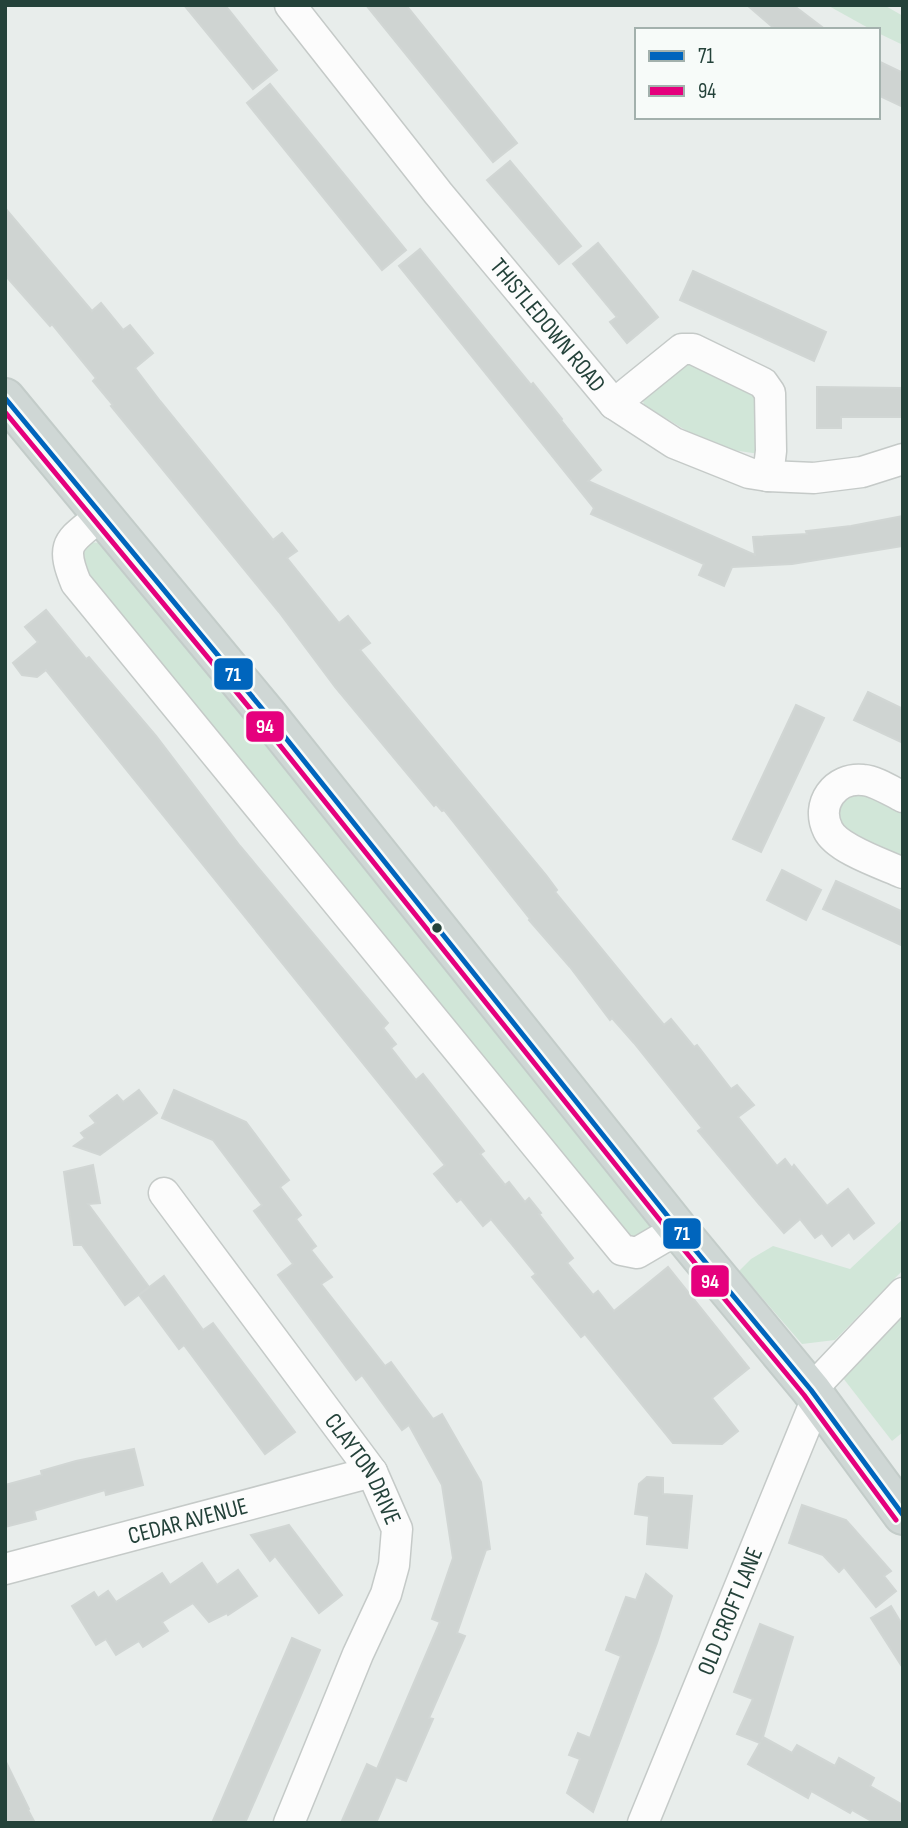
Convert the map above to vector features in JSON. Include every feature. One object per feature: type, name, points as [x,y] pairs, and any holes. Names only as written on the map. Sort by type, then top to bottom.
[{"type":"main road","points":[[5,398],[390,867],[678,1229],[814,1394],[903,1515]]},
{"type":"street","name":"THISTLEDOWN ROAD","points":[[290,5],[438,193],[614,404],[674,443],[748,473],[814,478],[862,472],[903,459]]},
{"type":"street","points":[[614,404],[682,349],[692,349],[763,383],[770,393],[771,451],[768,476]]},
{"type":"street","points":[[101,515],[70,543],[66,559],[76,583],[622,1251],[637,1253],[678,1229]]},
{"type":"street","points":[[903,797],[866,780],[849,779],[830,790],[823,807],[828,831],[842,845],[903,873]]},
{"type":"street","name":"CLAYTON DRIVE","points":[[164,1193],[372,1472],[397,1529],[394,1565],[386,1594],[358,1654],[289,1823]]},
{"type":"street","name":"OLD CROFT LANE","points":[[643,1823],[814,1394],[903,1293]]},
{"type":"street","name":"CEDAR AVENUE","points":[[5,1569],[372,1472]]},
{"type":"green space","points":[[827,5],[884,5],[903,16],[903,45],[880,34],[880,28],[868,28]]},
{"type":"green space","points":[[687,357],[754,390],[759,402],[759,454],[726,449],[692,434],[644,405],[642,397]]},
{"type":"green space","points":[[86,542],[103,543],[654,1221],[642,1238],[630,1241],[83,567],[77,552]]},
{"type":"green space","points":[[861,787],[903,806],[903,859],[839,830],[836,799]]},
{"type":"green space","points":[[903,1219],[903,1270],[835,1340],[802,1344],[739,1271],[751,1259],[773,1246],[850,1269]]},
{"type":"green space","points":[[903,1309],[903,1432],[892,1441],[843,1378],[851,1360]]},
{"type":"building","points":[[184,5],[225,5],[277,70],[253,89]]},
{"type":"building","points":[[366,5],[406,5],[517,143],[493,162]]},
{"type":"building","points":[[747,5],[793,5],[823,28],[774,28]]},
{"type":"building","points":[[880,62],[903,73],[903,107],[880,96]]},
{"type":"building","points":[[270,84],[406,250],[382,270],[247,103]]},
{"type":"building","points":[[510,161],[581,246],[559,264],[487,180]]},
{"type":"building","points":[[5,208],[92,311],[101,303],[123,330],[130,325],[153,353],[135,368],[160,401],[273,540],[282,533],[297,551],[287,558],[339,623],[348,616],[370,643],[360,650],[546,875],[557,890],[555,892],[664,1025],[671,1019],[694,1047],[697,1045],[731,1089],[737,1085],[754,1105],[738,1117],[777,1166],[785,1159],[792,1168],[794,1165],[827,1206],[848,1189],[874,1223],[854,1239],[849,1232],[832,1246],[822,1233],[815,1238],[800,1219],[784,1233],[759,1204],[698,1131],[702,1128],[634,1043],[612,1018],[610,1020],[444,810],[436,804],[434,806],[335,687],[279,612],[111,406],[113,405],[93,381],[96,378],[52,324],[50,326],[5,275]]},
{"type":"building","points":[[598,243],[658,317],[627,343],[610,322],[617,317],[573,264]]},
{"type":"building","points":[[420,249],[531,385],[533,383],[601,470],[588,481],[755,555],[753,537],[807,534],[806,531],[903,516],[903,546],[792,564],[732,567],[724,586],[699,575],[704,564],[591,514],[594,508],[399,266]]},
{"type":"building","points":[[693,271],[826,332],[814,361],[680,300]]},
{"type":"building","points":[[817,387],[903,388],[903,417],[841,417],[841,428],[817,428]]},
{"type":"building","points":[[46,610],[156,736],[240,846],[388,1023],[383,1028],[396,1044],[391,1048],[416,1080],[423,1074],[484,1151],[480,1154],[505,1185],[509,1182],[525,1202],[529,1198],[541,1213],[539,1214],[573,1258],[567,1263],[593,1295],[598,1291],[614,1311],[668,1267],[749,1368],[712,1398],[738,1431],[722,1444],[673,1443],[585,1334],[581,1337],[532,1277],[536,1274],[491,1219],[483,1226],[461,1199],[457,1202],[434,1174],[445,1165],[46,670],[37,677],[22,675],[13,663],[38,642],[25,627]]},
{"type":"building","points":[[868,692],[903,709],[903,743],[854,720]]},
{"type":"building","points":[[796,705],[824,718],[761,852],[733,839]]},
{"type":"building","points":[[782,870],[821,890],[806,920],[767,900]]},
{"type":"building","points":[[836,881],[903,912],[903,946],[823,909]]},
{"type":"building","points":[[139,1090],[157,1113],[100,1155],[74,1146],[85,1138],[81,1133],[96,1123],[90,1116],[117,1095],[123,1102]]},
{"type":"building","points":[[174,1090],[246,1122],[289,1180],[280,1187],[301,1215],[296,1219],[316,1246],[311,1250],[332,1277],[321,1284],[385,1366],[391,1362],[433,1419],[442,1414],[481,1482],[490,1549],[486,1550],[457,1633],[465,1636],[429,1718],[433,1719],[406,1781],[396,1777],[376,1823],[341,1823],[367,1764],[377,1769],[440,1622],[432,1619],[453,1558],[442,1485],[409,1425],[402,1430],[362,1375],[356,1380],[278,1275],[293,1264],[254,1211],[262,1205],[213,1140],[162,1118]]},
{"type":"building","points":[[93,1165],[100,1203],[88,1204],[149,1287],[125,1305],[82,1245],[74,1245],[64,1172]]},
{"type":"building","points":[[164,1276],[203,1330],[213,1323],[295,1432],[265,1454],[184,1345],[179,1349],[139,1295]]},
{"type":"building","points":[[134,1449],[143,1485],[106,1495],[105,1490],[34,1511],[36,1519],[5,1527],[5,1485],[42,1475],[41,1471],[76,1461]]},
{"type":"building","points":[[647,1477],[663,1478],[663,1494],[692,1496],[687,1548],[647,1544],[649,1516],[635,1514],[639,1484]]},
{"type":"building","points":[[802,1505],[846,1520],[891,1571],[884,1576],[896,1591],[876,1607],[844,1567],[839,1572],[823,1555],[789,1543]]},
{"type":"building","points":[[289,1525],[342,1595],[319,1613],[275,1556],[270,1561],[251,1535]]},
{"type":"building","points":[[202,1563],[217,1585],[238,1570],[257,1596],[228,1615],[227,1613],[209,1622],[193,1603],[162,1622],[168,1631],[143,1647],[139,1641],[116,1655],[106,1639],[96,1645],[72,1606],[94,1592],[98,1598],[108,1591],[116,1602],[162,1573],[170,1585]]},
{"type":"building","points":[[646,1574],[672,1596],[593,1812],[567,1793],[580,1759],[569,1755],[578,1733],[590,1738],[621,1656],[606,1650],[626,1597],[636,1600]]},
{"type":"building","points":[[891,1606],[903,1626],[903,1668],[871,1618]]},
{"type":"building","points":[[760,1624],[793,1637],[762,1740],[763,1737],[792,1753],[797,1745],[835,1766],[839,1758],[874,1778],[870,1786],[903,1805],[903,1823],[875,1823],[852,1810],[850,1813],[811,1791],[808,1798],[748,1764],[760,1743],[737,1734],[753,1699],[734,1692]]},
{"type":"building","points":[[292,1638],[320,1650],[300,1697],[245,1823],[212,1823]]},
{"type":"building","points":[[5,1760],[28,1810],[35,1823],[5,1823]]},
{"type":"transit line","name":"71","points":[[5,398],[269,717],[678,1229],[811,1390],[903,1515]]},
{"type":"transit line","name":"94","points":[[5,412],[262,723],[671,1234],[804,1395],[896,1520]]}]
